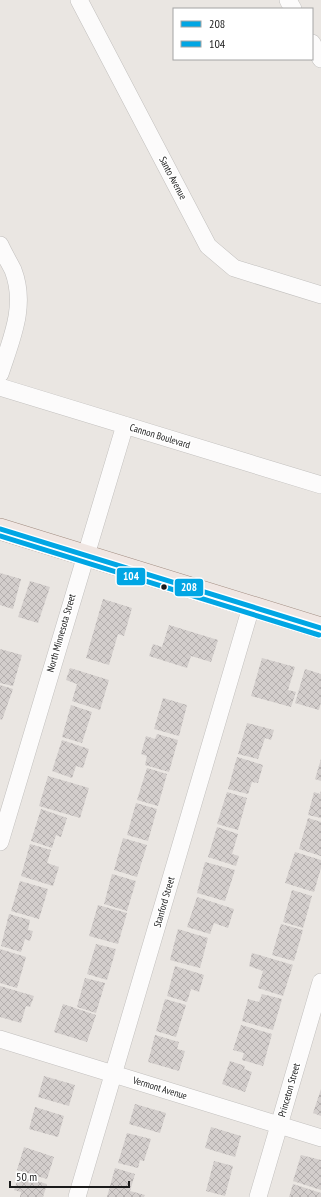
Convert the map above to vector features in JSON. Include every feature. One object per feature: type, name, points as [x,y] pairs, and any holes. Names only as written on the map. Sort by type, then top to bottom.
[{"type":"main road","points":[[0,529],[321,628]]},
{"type":"street","name":"Santo Avenue","points":[[79,0],[208,246],[234,268],[321,295]]},
{"type":"street","points":[[313,45],[321,59]]},
{"type":"street","points":[[0,246],[13,271],[20,298],[18,319],[0,374]]},
{"type":"street","name":"Cannon Boulevard","points":[[0,387],[321,485]]},
{"type":"street","name":"North Minnesota Street","points":[[0,842],[84,555],[125,425]]},
{"type":"street","name":"Stanford Street","points":[[77,1197],[251,607]]},
{"type":"street","name":"Princeton Street","points":[[258,1197],[321,982]]},
{"type":"street","name":"Vermont Avenue","points":[[0,1038],[321,1138]]},
{"type":"building","points":[[0,573],[21,579],[13,609],[0,605]]},
{"type":"building","points":[[30,581],[50,587],[38,623],[18,617]]},
{"type":"building","points":[[103,599],[132,608],[124,636],[118,634],[109,665],[86,658]]},
{"type":"building","points":[[169,625],[218,640],[211,662],[191,656],[187,668],[149,656],[153,644],[162,647]]},
{"type":"building","points":[[0,649],[22,655],[13,686],[0,683]]},
{"type":"building","points":[[262,658],[295,667],[288,690],[296,692],[291,707],[251,696]]},
{"type":"building","points":[[70,668],[109,680],[100,710],[72,701],[77,684],[66,680]]},
{"type":"building","points":[[305,669],[321,674],[321,702],[319,710],[295,703]]},
{"type":"building","points":[[0,685],[13,689],[2,720],[0,719]]},
{"type":"building","points":[[163,698],[187,705],[179,736],[154,729]]},
{"type":"building","points":[[71,705],[92,712],[82,743],[62,737]]},
{"type":"building","points":[[247,723],[274,730],[271,740],[265,738],[258,759],[238,754]]},
{"type":"building","points":[[157,734],[178,740],[169,772],[145,765],[147,756],[141,754],[146,736],[155,739]]},
{"type":"building","points":[[62,740],[89,749],[83,768],[76,766],[72,778],[52,771]]},
{"type":"building","points":[[237,757],[263,765],[258,783],[252,782],[248,794],[228,789]]},
{"type":"building","points":[[321,759],[321,781],[315,779]]},
{"type":"building","points":[[147,768],[167,774],[158,806],[137,800]]},
{"type":"building","points":[[48,776],[89,788],[80,818],[39,806]]},
{"type":"building","points":[[321,791],[321,818],[308,815],[314,792],[320,794]]},
{"type":"building","points":[[227,792],[247,798],[238,830],[217,824]]},
{"type":"building","points":[[136,803],[157,809],[148,841],[127,835]]},
{"type":"building","points":[[41,809],[67,818],[61,837],[56,835],[52,848],[31,841]]},
{"type":"building","points":[[308,818],[321,822],[321,856],[299,849]]},
{"type":"building","points":[[217,827],[238,834],[232,854],[239,856],[236,866],[208,857]]},
{"type":"building","points":[[123,838],[147,845],[137,877],[114,870]]},
{"type":"building","points":[[30,844],[51,850],[47,863],[59,867],[53,886],[21,876]]},
{"type":"building","points":[[295,852],[321,860],[321,868],[314,892],[285,883]]},
{"type":"building","points":[[205,862],[235,870],[225,901],[197,893]]},
{"type":"building","points":[[112,874],[136,881],[127,911],[104,904]]},
{"type":"building","points":[[20,881],[48,889],[39,919],[11,911]]},
{"type":"building","points":[[292,890],[312,896],[303,928],[283,922]]},
{"type":"building","points":[[197,897],[234,909],[228,928],[214,923],[210,934],[187,927]]},
{"type":"building","points":[[98,905],[127,913],[118,944],[89,936]]},
{"type":"building","points":[[9,914],[30,920],[28,930],[33,931],[30,941],[25,939],[21,952],[1,946]]},
{"type":"building","points":[[281,924],[303,930],[294,961],[272,955]]},
{"type":"building","points":[[178,929],[208,938],[200,968],[170,960]]},
{"type":"building","points":[[96,944],[116,949],[107,980],[87,974]]},
{"type":"building","points":[[0,949],[26,957],[17,988],[0,983]]},
{"type":"building","points":[[252,953],[293,965],[283,996],[258,988],[263,971],[249,966]]},
{"type":"building","points":[[175,966],[204,975],[199,992],[191,989],[187,1002],[167,996]]},
{"type":"building","points":[[85,978],[105,983],[96,1013],[77,1007]]},
{"type":"building","points":[[0,986],[34,996],[30,1007],[26,1006],[21,1023],[0,1017]]},
{"type":"building","points":[[262,994],[282,999],[273,1030],[242,1021],[248,999],[259,1002]]},
{"type":"building","points":[[165,999],[186,1005],[176,1037],[156,1031]]},
{"type":"building","points":[[63,1004],[96,1015],[87,1042],[54,1032]]},
{"type":"building","points":[[241,1025],[272,1034],[263,1066],[242,1060],[244,1053],[233,1050]]},
{"type":"building","points":[[155,1035],[179,1042],[177,1049],[185,1051],[179,1071],[148,1062]]},
{"type":"building","points":[[230,1061],[245,1066],[244,1069],[252,1072],[245,1092],[222,1084]]},
{"type":"building","points":[[44,1076],[75,1085],[69,1106],[38,1097]]},
{"type":"building","points":[[321,1089],[321,1116],[313,1113]]},
{"type":"building","points":[[135,1104],[166,1113],[160,1133],[129,1124]]},
{"type":"building","points":[[35,1107],[64,1116],[58,1137],[29,1129]]},
{"type":"building","points":[[211,1127],[241,1136],[235,1157],[205,1148]]},
{"type":"building","points":[[127,1133],[151,1139],[144,1161],[140,1160],[138,1168],[118,1163]]},
{"type":"building","points":[[24,1147],[54,1157],[47,1179],[17,1170]]},
{"type":"building","points":[[301,1155],[321,1160],[321,1190],[293,1181]]},
{"type":"building","points":[[214,1161],[233,1166],[225,1196],[206,1191]]},
{"type":"building","points":[[115,1168],[135,1174],[130,1191],[145,1195],[144,1197],[107,1197]]},
{"type":"building","points":[[19,1176],[47,1184],[43,1197],[20,1197],[21,1192],[14,1190]]},
{"type":"building","points":[[293,1184],[321,1193],[321,1197],[289,1197]]},
{"type":"transit line","name":"208","points":[[0,529],[321,628]]},
{"type":"transit line","name":"104","points":[[0,536],[319,635]]}]
